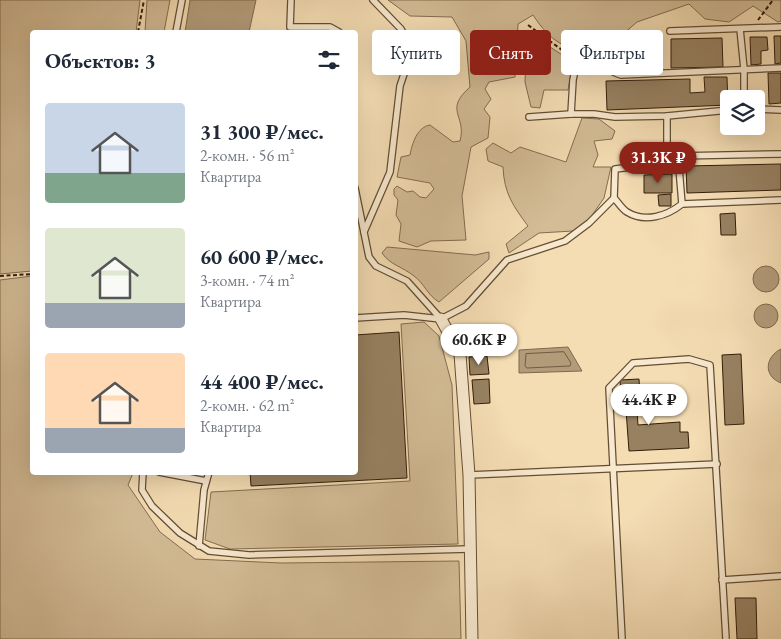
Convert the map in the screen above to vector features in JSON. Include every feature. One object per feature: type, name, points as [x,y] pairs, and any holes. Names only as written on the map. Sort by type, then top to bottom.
[{"type":"street","points":[[441,319],[460,354],[469,475],[472,639]]},
{"type":"lane","points":[[176,30],[182,0]]},
{"type":"lane","points":[[291,0],[290,27],[330,27],[335,30]]},
{"type":"lane","points":[[364,232],[390,172],[400,86],[409,59],[410,47],[401,29],[373,0]]},
{"type":"lane","points":[[670,31],[781,27]]},
{"type":"lane","points":[[740,29],[744,90]]},
{"type":"lane","points":[[663,74],[781,68]]},
{"type":"lane","points":[[571,114],[574,75]]},
{"type":"lane","points":[[618,75],[639,75]]},
{"type":"lane","points":[[765,109],[781,110]]},
{"type":"lane","points":[[530,117],[571,114],[594,114],[614,117],[666,116],[720,111]]},
{"type":"lane","points":[[666,116],[666,146],[678,156],[781,154]]},
{"type":"lane","points":[[666,146],[632,167],[614,169],[614,198],[627,212],[645,218],[673,212],[682,204],[781,200]]},
{"type":"lane","points":[[678,156],[682,204]]},
{"type":"lane","points":[[358,318],[404,315],[441,319],[466,306],[507,260],[565,240],[589,224],[614,198]]},
{"type":"lane","points":[[358,203],[369,257],[376,266],[407,281],[441,319]]},
{"type":"lane","points":[[456,346],[484,344]]},
{"type":"lane","points":[[622,639],[609,388],[633,363],[689,359],[710,365],[726,639]]},
{"type":"lane","points":[[469,475],[717,464]]},
{"type":"lane","points":[[143,475],[142,490],[152,506],[180,533],[198,546],[221,554],[249,555],[469,549]]},
{"type":"lane","points":[[175,475],[206,481]]},
{"type":"lane","points":[[198,546],[208,475]]},
{"type":"lane","points":[[722,580],[781,576]]},
{"type":"path","points":[[138,30],[144,0]]},
{"type":"path","points":[[750,29],[773,0]]},
{"type":"path","points":[[528,26],[561,49]]},
{"type":"path","points":[[0,276],[30,274]]},
{"type":"shaded area","points":[[0,0],[140,0],[136,30],[30,30],[30,271],[0,274]]},
{"type":"shaded area","points":[[147,0],[170,0],[164,30],[145,30]]},
{"type":"shaded area","points":[[388,0],[781,0],[781,21],[778,22],[753,6],[729,22],[705,19],[689,4],[637,22],[628,30],[561,30],[561,43],[551,36],[551,30],[544,30],[533,15],[518,24],[518,30],[470,30],[470,75],[515,75],[515,77],[489,82],[485,89],[491,99],[484,109],[490,117],[488,138],[471,147],[462,196],[466,240],[431,241],[417,247],[399,241],[401,224],[396,215],[398,200],[394,195],[394,189],[397,186],[407,192],[413,191],[420,197],[426,198],[434,189],[430,183],[397,177],[401,157],[410,155],[418,132],[425,126],[430,125],[453,142],[460,141],[461,125],[457,108],[458,102],[470,87],[466,41],[452,17],[410,16]]},
{"type":"shaded area","points":[[551,48],[561,54],[561,75],[571,75],[568,90],[544,90],[540,108],[531,107],[525,75],[551,75]]},
{"type":"shaded area","points":[[582,118],[599,119],[615,131],[612,139],[594,141],[598,155],[593,167],[611,167],[604,198],[588,221],[573,231],[539,233],[509,253],[506,244],[528,226],[507,192],[503,167],[488,161],[486,149],[493,143],[511,153],[520,147],[566,162]]},
{"type":"shaded area","points":[[387,247],[475,255],[489,252],[489,259],[439,302],[410,273],[385,257],[382,253]]},
{"type":"shaded area","points":[[30,276],[30,475],[132,475],[128,485],[160,532],[195,559],[281,563],[459,561],[461,639],[0,639],[0,280]]},
{"type":"shaded area","points":[[424,322],[439,336],[452,385],[458,544],[230,549],[205,540],[211,492],[410,481],[401,324]]},
{"type":"water","points":[[190,0],[256,0],[249,30],[185,30]]},
{"type":"water","points":[[766,266],[775,270],[779,279],[775,288],[766,292],[757,288],[753,279],[757,270]]},
{"type":"water","points":[[766,304],[775,307],[778,316],[775,325],[766,328],[757,325],[754,316],[757,307]]},
{"type":"water","points":[[568,347],[582,371],[519,373],[519,350]]},
{"type":"water","points":[[781,349],[781,383],[771,376],[768,366],[772,357]]},
{"type":"building","points":[[774,36],[781,36],[781,63],[775,64]]},
{"type":"building","points":[[750,37],[767,37],[768,50],[761,51],[761,64],[751,65]]},
{"type":"building","points":[[722,38],[723,67],[671,68],[671,39]]},
{"type":"building","points":[[768,73],[781,73],[781,103],[769,104]]},
{"type":"building","points":[[704,77],[727,77],[727,90],[720,90],[720,105],[607,110],[606,81],[690,79],[690,93],[705,92]]},
{"type":"building","points":[[781,164],[781,190],[687,193],[686,166]]},
{"type":"building","points":[[672,174],[672,193],[644,193],[644,175]]},
{"type":"building","points":[[671,194],[671,206],[659,206],[658,195]]},
{"type":"building","points":[[735,213],[736,235],[721,235],[720,214]]},
{"type":"building","points":[[399,332],[407,478],[251,486],[250,475],[358,475],[358,335]]},
{"type":"building","points":[[741,354],[744,424],[725,425],[722,355]]},
{"type":"building","points":[[487,356],[489,374],[470,375],[469,357]]},
{"type":"building","points":[[489,379],[490,403],[474,404],[472,380]]},
{"type":"building","points":[[639,379],[640,395],[636,395],[638,425],[680,422],[680,432],[688,432],[689,448],[629,451],[625,396],[621,396],[620,380]]},
{"type":"building","points":[[735,598],[756,598],[757,639],[737,639]]}]
